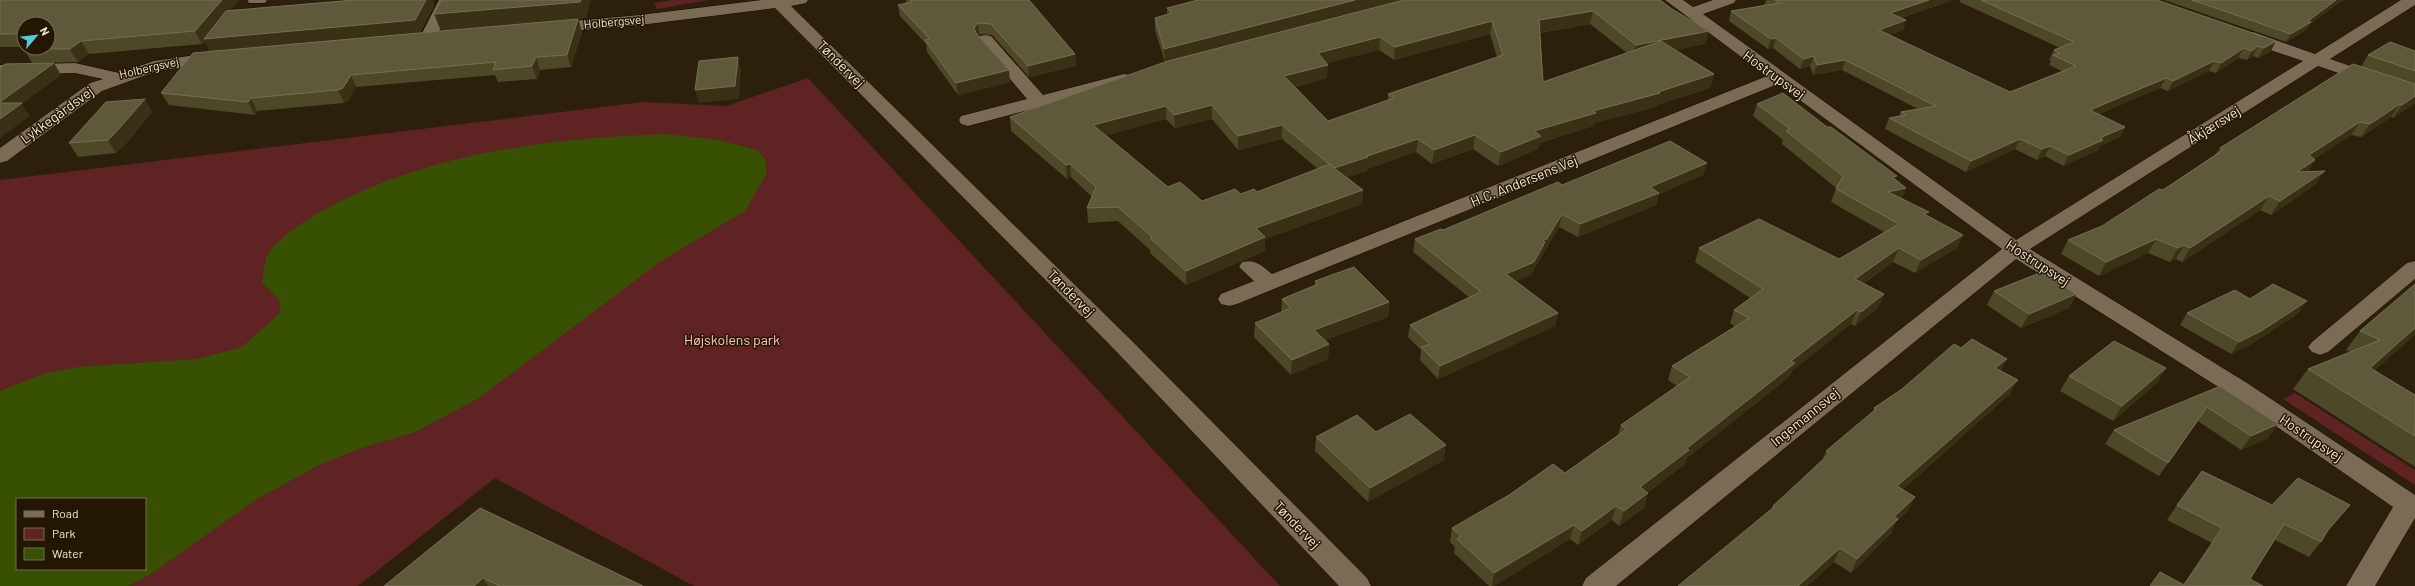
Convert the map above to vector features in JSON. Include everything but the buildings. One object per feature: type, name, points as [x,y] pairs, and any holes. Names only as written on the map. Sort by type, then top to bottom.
[{"type":"street","points":[[427,39],[447,0]]},
{"type":"street","name":"Holbergsvej","points":[[537,29],[800,0]]},
{"type":"street","name":"Hostrupsvej","points":[[1673,0],[2014,249],[2238,389],[2412,505]]},
{"type":"street","points":[[1691,13],[1728,0]]},
{"type":"street","name":"Åkjærsvej","points":[[2014,249],[2412,0]]},
{"type":"street","name":"Tøndervej","points":[[778,2],[1122,344],[1357,586]]},
{"type":"street","points":[[2231,30],[2415,94]]},
{"type":"street","points":[[985,40],[1039,102]]},
{"type":"street","name":"Holbergsvej","points":[[0,70],[83,68],[103,71],[117,78],[154,66],[234,56]]},
{"type":"street","points":[[968,120],[1138,76]]},
{"type":"street","name":"Lykkegårdsvej","points":[[0,157],[73,101],[96,87],[117,78]]},
{"type":"street","name":"H.C. Andersens Vej","points":[[1229,300],[1778,78]]},
{"type":"street","name":"Ingemannsvej","points":[[1596,586],[2014,249]]},
{"type":"street","points":[[1250,267],[1269,283]]},
{"type":"street","points":[[2320,347],[2415,268]]},
{"type":"street","points":[[2360,586],[2412,505]]},
{"type":"green space","points":[[672,0],[709,0],[657,9],[654,3]]},
{"type":"green space","name":"Højskolens park","points":[[808,78],[1280,586],[694,586],[495,478],[358,586],[0,586],[0,180],[643,102],[726,106]]},
{"type":"green space","points":[[2295,393],[2415,470],[2415,485],[2283,399]]},
{"type":"water","points":[[663,134],[718,140],[758,150],[765,159],[767,173],[745,211],[658,263],[479,398],[415,432],[361,448],[319,465],[257,499],[151,574],[128,586],[0,586],[0,391],[43,374],[78,367],[197,359],[242,347],[280,313],[280,301],[262,282],[265,261],[269,252],[281,239],[305,221],[359,193],[401,176],[443,163],[529,145],[573,140]]}]
